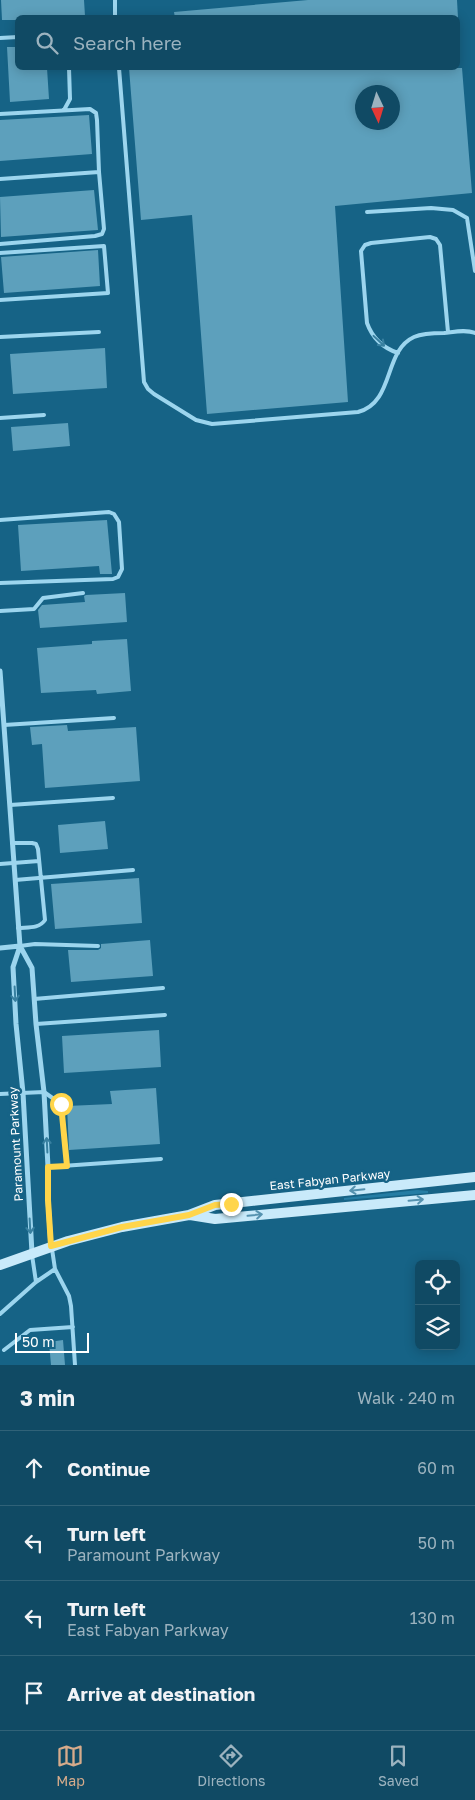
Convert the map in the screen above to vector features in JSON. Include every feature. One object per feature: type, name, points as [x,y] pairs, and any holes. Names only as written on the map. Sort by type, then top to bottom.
[{"type":"main road","name":"East Fabyan Parkway","points":[[0,1265],[51,1246],[122,1227],[189,1215],[215,1205],[475,1177]]},
{"type":"main road","name":"East Fabyan Parkway","points":[[189,1215],[215,1219],[475,1195]]},
{"type":"street","name":"Paramount Parkway","points":[[0,671],[4,725],[2,735],[10,805],[18,928],[20,946],[32,968],[44,1092],[51,1246]]},
{"type":"street","name":"Paramount Parkway","points":[[20,946],[14,967],[16,1024],[23,1093],[32,1253]]},
{"type":"street","points":[[0,948],[20,946]]},
{"type":"lane","points":[[115,0],[115,15]]},
{"type":"lane","points":[[0,38],[15,37]]},
{"type":"lane","points":[[64,110],[70,99],[69,70]]},
{"type":"lane","points":[[119,70],[144,382],[148,389],[196,420],[206,424],[351,414],[368,409],[376,400],[385,386],[398,353],[404,344],[413,337],[448,332],[467,331],[475,333]]},
{"type":"lane","points":[[0,114],[90,108],[96,113],[104,229],[102,234],[95,236],[0,244]]},
{"type":"lane","points":[[0,180],[99,172]]},
{"type":"lane","points":[[367,212],[431,208],[453,210],[467,218],[475,272]]},
{"type":"lane","points":[[398,353],[380,343],[370,332],[367,323],[361,251],[365,245],[430,237],[436,239],[440,245],[448,332]]},
{"type":"lane","points":[[0,253],[104,246],[108,293],[0,300]]},
{"type":"lane","points":[[0,337],[99,332]]},
{"type":"lane","points":[[0,418],[44,415]]},
{"type":"lane","points":[[0,520],[109,512],[114,514],[118,522],[122,569],[118,577],[113,580],[0,583]]},
{"type":"lane","points":[[0,611],[34,609],[43,598],[83,593]]},
{"type":"lane","points":[[4,725],[114,718]]},
{"type":"lane","points":[[10,805],[112,798]]},
{"type":"lane","points":[[12,843],[36,844],[44,920],[42,924],[37,926],[18,928]]},
{"type":"lane","points":[[0,864],[39,861]]},
{"type":"lane","points":[[15,880],[133,870]]},
{"type":"lane","points":[[20,946],[35,944],[98,946]]},
{"type":"lane","points":[[34,999],[163,988]]},
{"type":"lane","points":[[36,1024],[165,1015]]},
{"type":"lane","points":[[0,1094],[44,1092],[61,1104],[67,1166]]},
{"type":"lane","points":[[48,1167],[161,1159]]},
{"type":"lane","points":[[51,1246],[55,1269],[69,1296],[75,1365]]},
{"type":"lane","points":[[32,1253],[36,1282]]},
{"type":"lane","points":[[0,1314],[36,1282],[55,1269]]},
{"type":"lane","points":[[4,1350],[30,1330],[72,1326]]},
{"type":"shaded area","points":[[417,1190],[428,1191],[428,1193],[344,1200],[344,1198]]},
{"type":"building","points":[[1,0],[84,0],[85,15],[15,15],[15,20],[2,20]]},
{"type":"building","points":[[308,0],[457,0],[458,15],[174,15],[174,12]]},
{"type":"building","points":[[7,47],[15,47],[15,70],[47,70],[49,99],[10,102]]},
{"type":"building","points":[[462,68],[472,193],[335,206],[348,402],[207,414],[192,215],[141,220],[129,70],[460,70]]},
{"type":"building","points":[[89,115],[92,154],[0,161],[0,120]]},
{"type":"building","points":[[94,190],[98,230],[1,237],[0,197]]},
{"type":"building","points":[[98,250],[100,286],[4,293],[1,257]]},
{"type":"building","points":[[105,348],[107,388],[13,394],[10,354]]},
{"type":"building","points":[[68,423],[70,446],[13,451],[11,427]]},
{"type":"building","points":[[107,520],[112,574],[100,574],[99,566],[21,571],[18,525]]},
{"type":"building","points":[[125,593],[127,622],[40,628],[38,610],[42,605],[85,602],[84,596],[86,595]]},
{"type":"building","points":[[127,639],[131,691],[97,694],[96,690],[41,693],[37,648]]},
{"type":"building","points":[[67,725],[68,731],[136,727],[140,781],[45,788],[42,744],[32,745],[30,727]]},
{"type":"building","points":[[105,821],[108,849],[60,853],[58,825]]},
{"type":"building","points":[[139,878],[142,923],[55,929],[51,884]]},
{"type":"building","points":[[150,940],[153,976],[71,982],[68,950],[98,950],[101,948],[101,944]]},
{"type":"building","points":[[159,1030],[161,1067],[64,1073],[62,1036]]},
{"type":"building","points":[[156,1088],[160,1144],[69,1150],[67,1106],[112,1104],[110,1091]]},
{"type":"building","points":[[63,1340],[65,1365],[51,1365],[49,1342]]},
{"type":"route","points":[[61,1104],[67,1166],[48,1167],[51,1246],[122,1227],[189,1215],[215,1205],[231,1204]]}]
